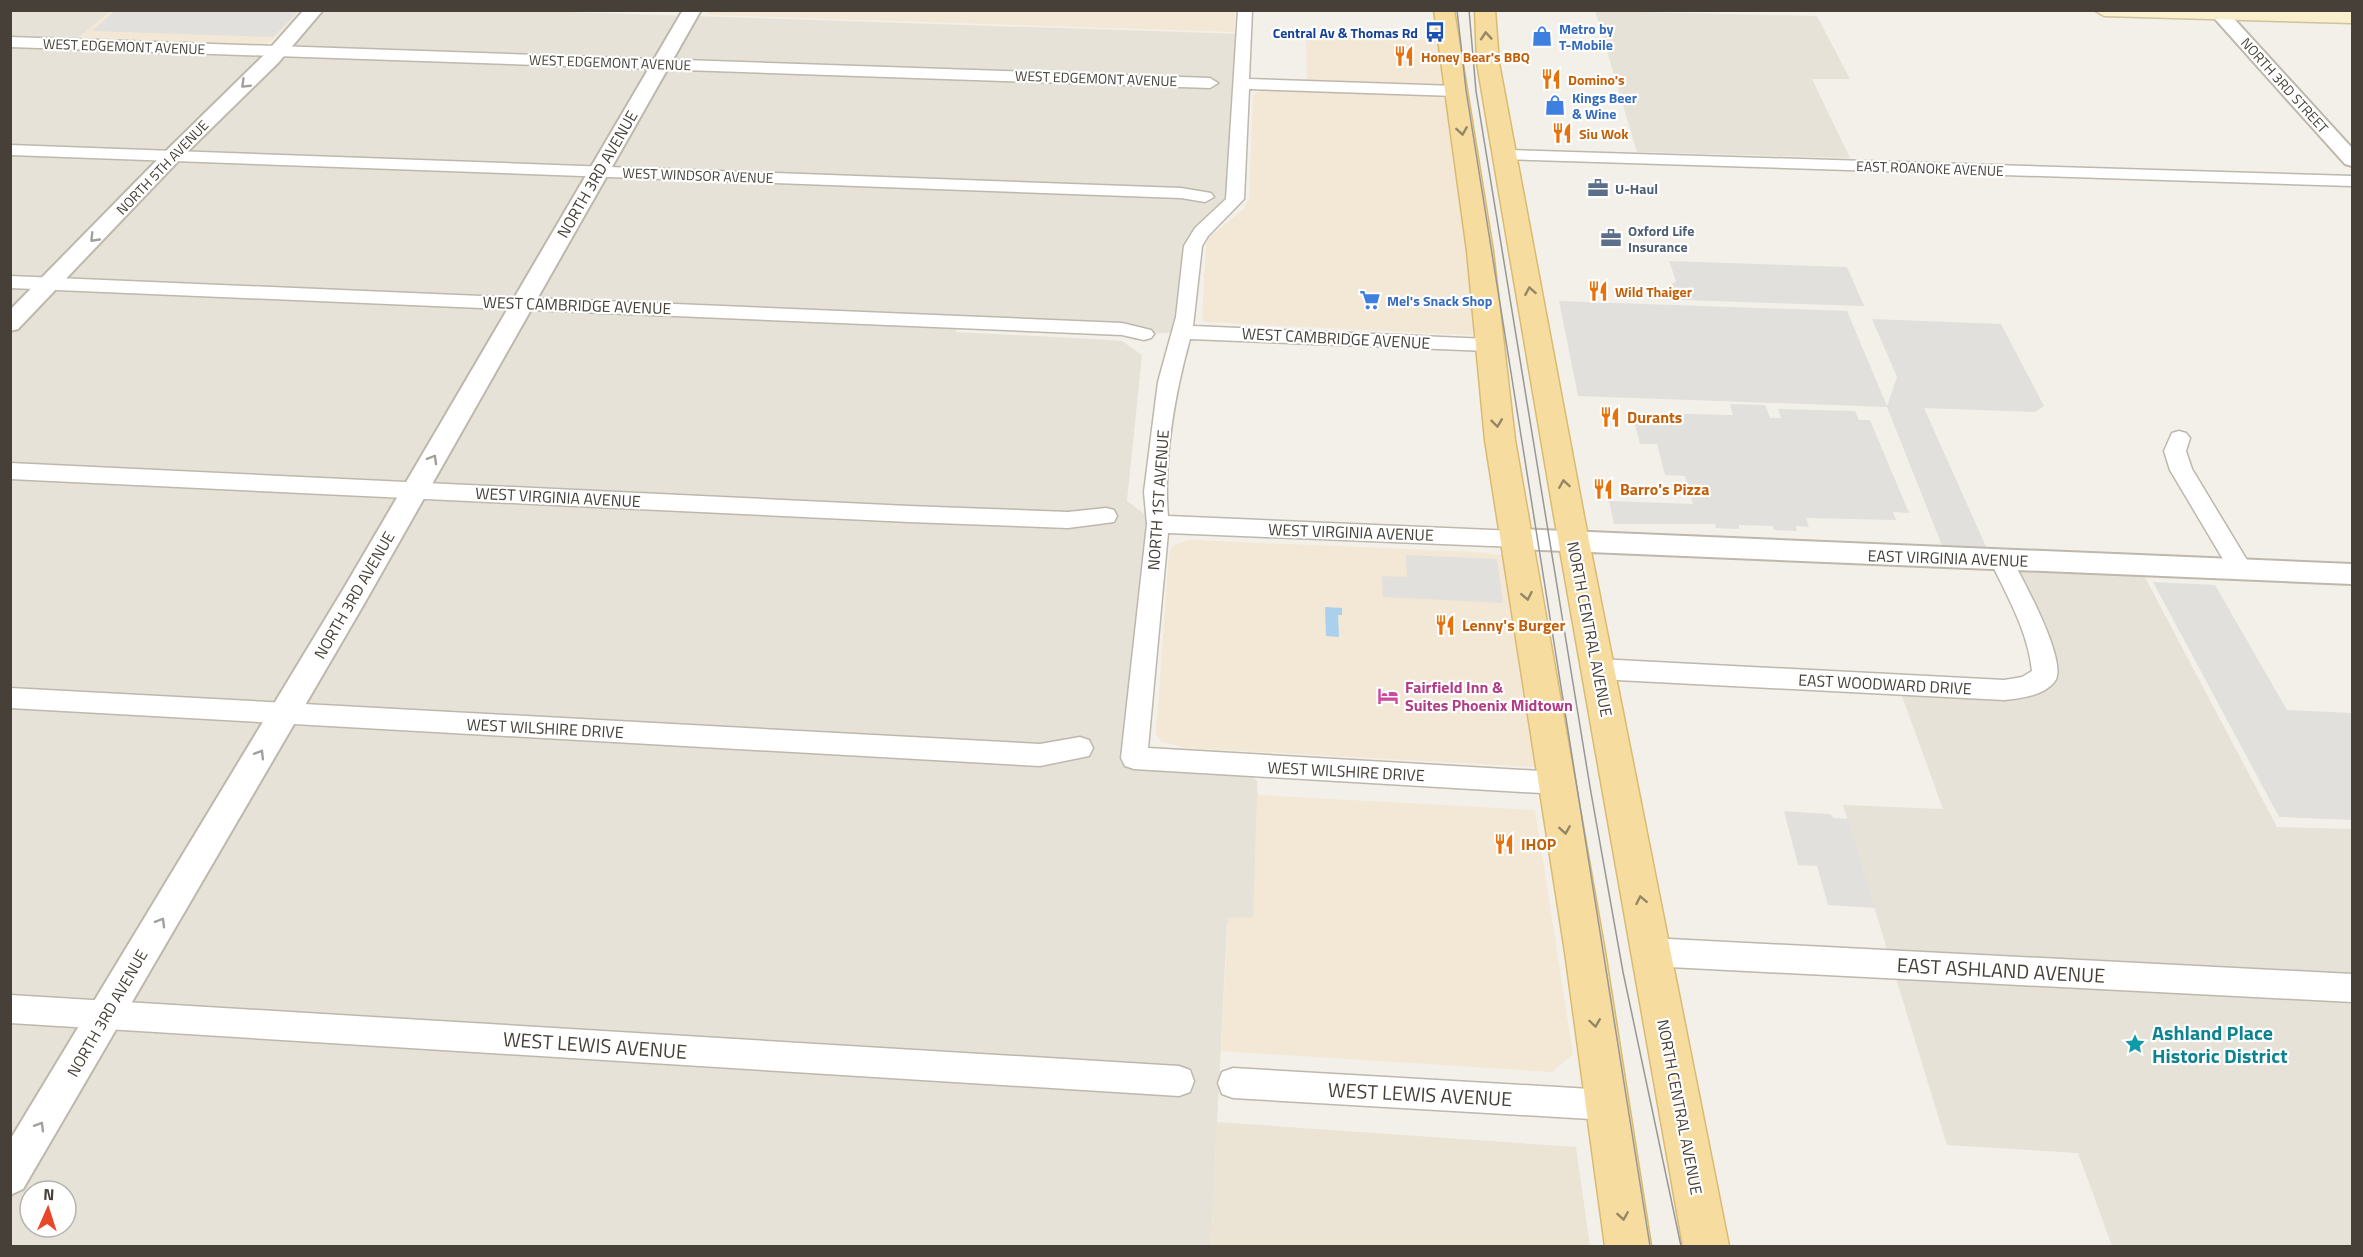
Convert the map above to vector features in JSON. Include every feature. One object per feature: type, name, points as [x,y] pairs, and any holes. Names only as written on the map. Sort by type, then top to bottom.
[{"type":"main road","name":"NORTH CENTRAL AVENUE","points":[[1444,10],[1480,250],[1488,345],[1545,540],[1598,669],[1706,1246]]},
{"type":"main road","name":"NORTH CENTRAL AVENUE","points":[[1485,10],[1488,63],[1507,155],[1545,540],[1557,783],[1628,1246]]},
{"type":"main road","points":[[2104,10],[2352,17]]},
{"type":"street","name":"NORTH 5TH AVENUE","points":[[10,324],[173,155],[279,51],[314,10]]},
{"type":"street","name":"NORTH 3RD AVENUE","points":[[10,1176],[284,714],[692,10]]},
{"type":"street","name":"NORTH 1ST AVENUE","points":[[1134,758],[1158,524],[1155,492],[1170,371],[1184,332],[1193,246],[1197,234],[1228,211],[1235,199],[1245,10]]},
{"type":"street","name":"NORTH 3RD STREET","points":[[2217,12],[2352,160]]},
{"type":"street","name":"WEST EDGEMONT AVENUE","points":[[10,42],[1210,83]]},
{"type":"street","points":[[1242,84],[1456,91]]},
{"type":"street","name":"WEST WINDSOR AVENUE","points":[[10,150],[599,171],[1181,194],[1204,197]]},
{"type":"street","name":"EAST ROANOKE AVENUE","points":[[1507,155],[2352,181]]},
{"type":"street","name":"WEST CAMBRIDGE AVENUE","points":[[10,282],[1087,327],[1122,329],[1144,334]]},
{"type":"street","name":"WEST CAMBRIDGE AVENUE","points":[[1184,332],[1488,345]]},
{"type":"street","points":[[2179,438],[2175,451],[2181,470],[2241,570]]},
{"type":"street","name":"WEST VIRGINIA AVENUE","points":[[10,471],[955,516],[1068,520],[1106,516]]},
{"type":"street","name":"WEST VIRGINIA AVENUE","points":[[1158,524],[1545,540]]},
{"type":"street","name":"EAST VIRGINIA AVENUE","points":[[1545,540],[2352,574]]},
{"type":"street","name":"EAST WOODWARD DRIVE","points":[[1598,669],[2004,690],[2027,687],[2045,676],[2044,656],[2035,630],[2001,561]]},
{"type":"street","name":"WEST WILSHIRE DRIVE","points":[[10,698],[1040,755],[1080,748]]},
{"type":"street","name":"WEST WILSHIRE DRIVE","points":[[1134,758],[1557,783]]},
{"type":"street","name":"EAST ASHLAND AVENUE","points":[[1650,952],[2352,988]]},
{"type":"street","name":"WEST LEWIS AVENUE","points":[[10,1009],[1179,1081]]},
{"type":"street","name":"WEST LEWIS AVENUE","points":[[1233,1083],[1606,1105]]},
{"type":"shaded area","points":[[314,10],[538,11],[1244,34],[1235,199],[1197,235],[1184,332],[1144,334],[958,321],[956,332],[1122,341],[1142,355],[1127,501],[1158,524],[1134,757],[1238,764],[1257,781],[1264,911],[1250,925],[1227,924],[1211,1246],[11,1246],[11,42],[278,50]]},
{"type":"shaded area","points":[[709,10],[1235,11],[1234,32],[707,15]]},
{"type":"shaded area","points":[[11,11],[111,11],[77,39],[11,37]]},
{"type":"shaded area","points":[[111,11],[302,11],[272,41],[261,46],[77,39]]},
{"type":"shaded area","points":[[115,11],[299,11],[273,37],[92,31]]},
{"type":"shaded area","points":[[1595,11],[1817,16],[1850,79],[1812,79],[1850,158],[1637,152]]},
{"type":"shaded area","points":[[1306,37],[1443,40],[1447,84],[1307,80]]},
{"type":"shaded area","points":[[1261,90],[1432,95],[1450,100],[1476,265],[1475,332],[1470,335],[1205,322],[1202,318],[1206,247],[1208,239],[1245,208],[1249,197],[1253,95]]},
{"type":"shaded area","points":[[1669,261],[1847,267],[1864,306],[1653,299],[1676,281]]},
{"type":"shaded area","points":[[1559,301],[1847,311],[1887,406],[1897,377],[1872,319],[2001,324],[2044,406],[2035,412],[1924,408],[1992,560],[1947,558],[1887,407],[1578,396]]},
{"type":"shaded area","points":[[1730,404],[1765,405],[1770,418],[1781,418],[1778,409],[1855,411],[1859,420],[1870,420],[1909,513],[1893,512],[1896,520],[1806,518],[1809,527],[1796,526],[1797,531],[1774,530],[1773,526],[1739,525],[1739,529],[1716,528],[1715,524],[1614,524],[1609,501],[1693,504],[1685,476],[1665,475],[1657,444],[1640,444],[1634,421],[1648,421],[1646,413],[1733,415]]},
{"type":"shaded area","points":[[1190,540],[1478,552],[1501,555],[1508,561],[1539,763],[1533,767],[1187,748],[1162,742],[1156,734],[1169,553],[1172,547],[1180,542]]},
{"type":"shaded area","points":[[1406,555],[1497,559],[1503,603],[1383,597],[1382,576],[1407,577]]},
{"type":"shaded area","name":"Ashland Place Historic District","points":[[2001,560],[2139,566],[2277,827],[2352,829],[2352,1246],[2112,1246],[2078,1153],[1947,1145],[1843,805],[1943,809],[1898,685],[2004,690],[2045,676]]},
{"type":"shaded area","points":[[2153,582],[2215,585],[2287,710],[2352,713],[2352,820],[2279,817]]},
{"type":"shaded area","points":[[1257,795],[1535,810],[1573,1054],[1552,1072],[1221,1051],[1228,918],[1253,917]]},
{"type":"shaded area","points":[[1784,811],[1830,814],[1834,818],[1848,819],[1875,908],[1828,905],[1817,866],[1798,865]]},
{"type":"shaded area","points":[[1217,1122],[1576,1147],[1590,1246],[1211,1246]]},
{"type":"water","points":[[1325,607],[1342,608],[1342,615],[1338,615],[1339,637],[1326,636]]},
{"type":"tram line","points":[[1457,10],[1466,90],[1650,1246]]},
{"type":"tram line","points":[[1469,10],[1476,91],[1590,787],[1623,972],[1681,1246]]},
{"type":"place","name":"Central Av & Thomas Rd","points":[[1435,32]]},
{"type":"place","name":"Metro by T-Mobile","points":[[1542,36]]},
{"type":"place","name":"Honey Bear's BBQ","points":[[1404,56]]},
{"type":"place","name":"Domino's","points":[[1551,79]]},
{"type":"place","name":"Kings Beer & Wine","points":[[1555,105]]},
{"type":"place","name":"Siu Wok","points":[[1562,133]]},
{"type":"place","name":"U-Haul","points":[[1598,188]]},
{"type":"place","name":"Oxford Life Insurance","points":[[1611,238]]},
{"type":"place","name":"Wild Thaiger","points":[[1598,291]]},
{"type":"place","name":"Mel's Snack Shop","points":[[1370,300]]},
{"type":"place","name":"Durants","points":[[1610,417]]},
{"type":"place","name":"Barro's Pizza","points":[[1603,489]]},
{"type":"place","name":"Lenny's Burger","points":[[1445,625]]},
{"type":"place","name":"Fairfield Inn & Suites Phoenix Midtown","points":[[1388,696]]},
{"type":"place","name":"IHOP","points":[[1504,844]]},
{"type":"place","name":"Ashland Place Historic District","points":[[2135,1044]]}]
